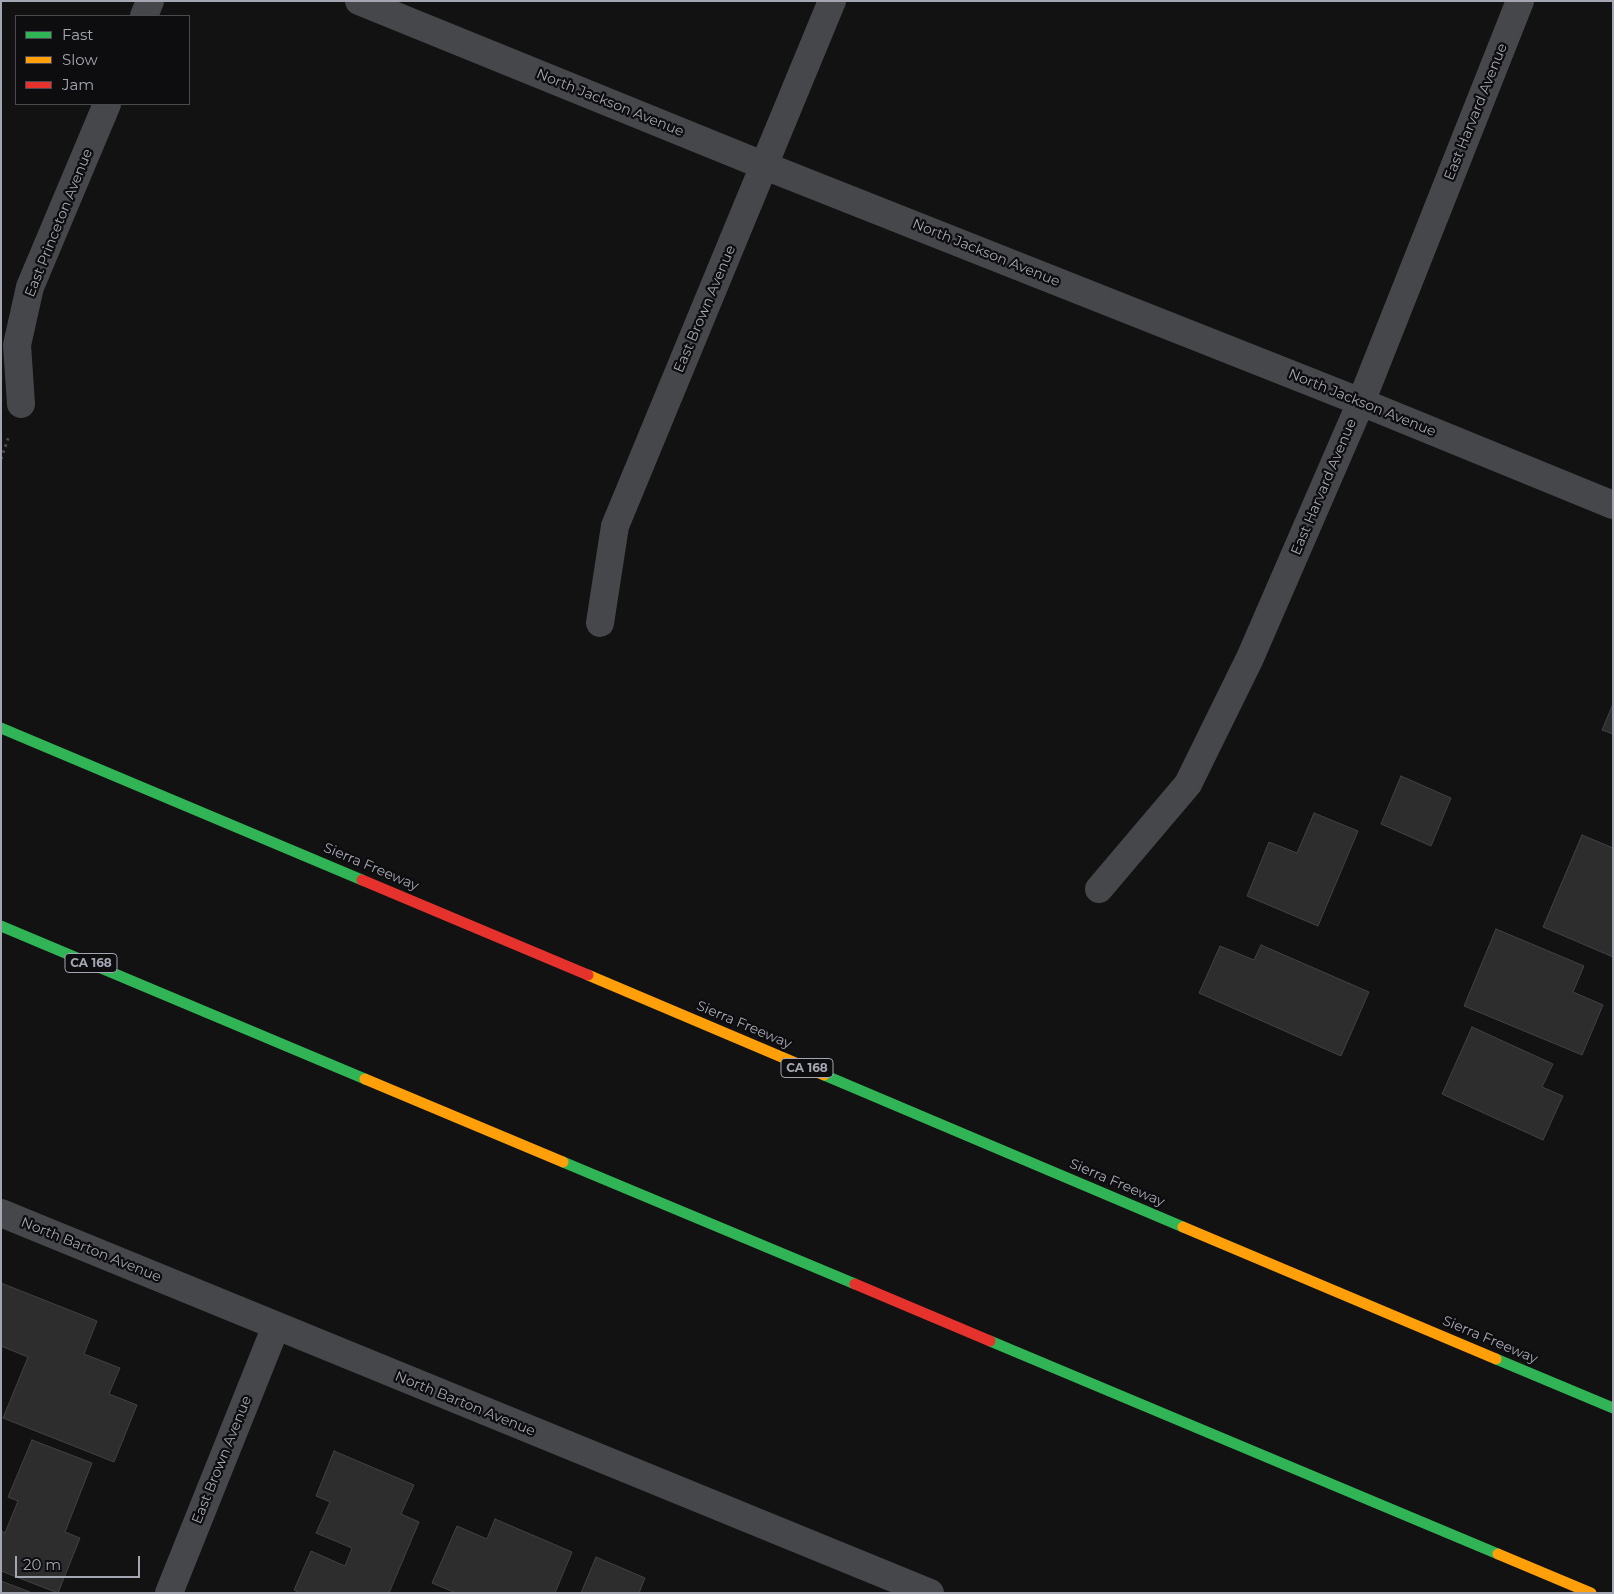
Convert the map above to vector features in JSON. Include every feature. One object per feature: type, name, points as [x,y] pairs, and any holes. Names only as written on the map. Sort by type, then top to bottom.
[{"type":"highway","name":"Sierra Freeway","points":[[1,728],[1613,1408]]},
{"type":"highway","name":"CA 168","points":[[1,926],[1591,1593]]},
{"type":"highway","points":[[68,967],[181,1001]]},
{"type":"street","points":[[144,15],[150,1]]},
{"type":"street","name":"North Jackson Avenue","points":[[358,1],[765,166],[1361,402],[1613,505]]},
{"type":"street","name":"East Brown Avenue","points":[[600,623],[615,526],[832,1]]},
{"type":"street","name":"East Harvard Avenue","points":[[1099,889],[1188,784],[1250,658],[1361,402],[1520,1]]},
{"type":"street","name":"East Princeton Avenue","points":[[21,404],[18,345],[30,287],[107,105]]},
{"type":"street","name":"North Barton Avenue","points":[[1,1213],[930,1593]]},
{"type":"street","name":"East Brown Avenue","points":[[169,1593],[276,1326]]},
{"type":"building","points":[[1613,704],[1613,734],[1602,730]]},
{"type":"building","points":[[1401,776],[1451,798],[1431,846],[1381,824]]},
{"type":"building","points":[[1314,813],[1358,831],[1318,926],[1247,896],[1269,842],[1297,853]]},
{"type":"building","points":[[1582,835],[1613,848],[1613,957],[1543,927]]},
{"type":"building","points":[[1496,929],[1584,966],[1573,992],[1603,1005],[1582,1055],[1464,1006]]},
{"type":"building","points":[[1261,945],[1369,992],[1341,1056],[1199,993],[1220,946],[1254,960]]},
{"type":"building","points":[[1472,1027],[1553,1064],[1542,1087],[1563,1096],[1543,1140],[1442,1094]]},
{"type":"building","points":[[1,1283],[97,1321],[84,1354],[120,1368],[109,1394],[137,1405],[114,1462],[3,1418],[28,1357],[1,1346]]},
{"type":"building","points":[[32,1440],[92,1463],[65,1532],[80,1538],[58,1593],[1,1571],[1,1531],[5,1533],[18,1501],[8,1497]]},
{"type":"building","points":[[334,1451],[414,1485],[401,1514],[419,1522],[389,1593],[300,1593],[294,1590],[311,1551],[345,1566],[352,1548],[316,1533],[330,1502],[316,1496]]},
{"type":"building","points":[[495,1519],[572,1552],[555,1593],[456,1593],[432,1583],[457,1526],[487,1539]]},
{"type":"building","points":[[596,1557],[645,1578],[639,1593],[581,1593]]},
{"type":"building","points":[[1,1581],[30,1592],[30,1593],[1,1593]]},
{"type":"traffic: fast","points":[[1,728],[362,880]]},
{"type":"traffic: fast","points":[[1,926],[365,1079]]},
{"type":"traffic: fast","points":[[824,1075],[1183,1227]]},
{"type":"traffic: fast","points":[[563,1162],[855,1284]]},
{"type":"traffic: fast","points":[[990,1341],[1498,1554]]},
{"type":"traffic: fast","points":[[1496,1359],[1613,1408]]},
{"type":"traffic: slow","points":[[588,975],[824,1075]]},
{"type":"traffic: slow","points":[[365,1079],[563,1162]]},
{"type":"traffic: slow","points":[[1183,1227],[1496,1359]]},
{"type":"traffic: slow","points":[[1498,1554],[1591,1593]]},
{"type":"traffic: jam","points":[[362,880],[588,975]]},
{"type":"traffic: jam","points":[[855,1284],[990,1341]]}]
